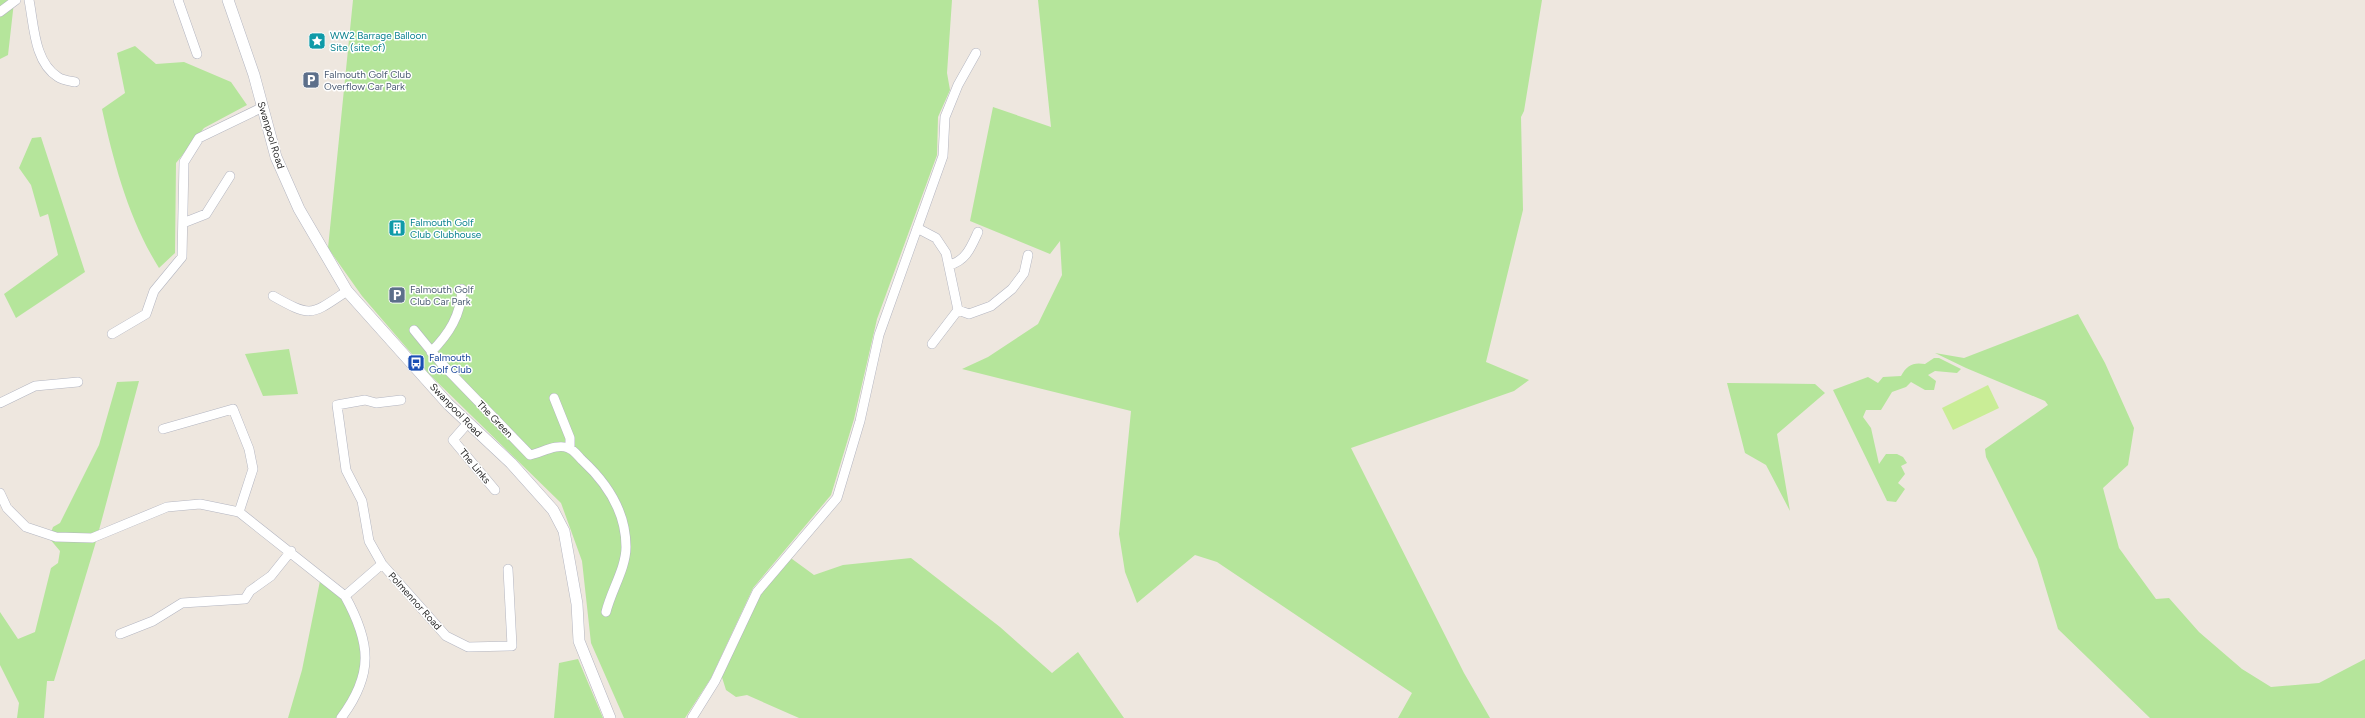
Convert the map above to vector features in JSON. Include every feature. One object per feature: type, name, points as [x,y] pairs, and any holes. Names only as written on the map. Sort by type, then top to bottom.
[{"type":"street","points":[[0,12],[16,0]]},
{"type":"street","points":[[29,0],[38,48],[48,69],[58,78],[76,82]]},
{"type":"street","points":[[178,0],[197,54]]},
{"type":"street","name":"Swanpool Road","points":[[228,0],[263,107],[276,157],[299,209],[346,291],[467,424],[511,463],[553,510],[564,531],[577,604],[579,641],[610,718]]},
{"type":"street","points":[[692,718],[715,681],[757,592],[837,498],[860,421],[879,334],[944,156],[945,118],[958,85],[976,53]]},
{"type":"street","points":[[112,334],[146,314],[154,291],[182,257],[184,162],[199,138],[263,107]]},
{"type":"street","points":[[183,222],[206,214],[230,176]]},
{"type":"street","points":[[917,228],[936,238],[946,253],[958,310],[932,344]]},
{"type":"street","points":[[949,264],[960,262],[970,250],[978,232]]},
{"type":"street","points":[[958,310],[969,314],[991,306],[1002,298],[1012,289],[1024,273],[1028,255]]},
{"type":"street","points":[[431,352],[452,328],[458,312],[462,289]]},
{"type":"street","points":[[273,296],[300,312],[316,311],[346,291]]},
{"type":"street","name":"The Green","points":[[414,330],[431,352],[530,455],[557,447],[570,449]]},
{"type":"street","points":[[0,403],[35,386],[78,382]]},
{"type":"street","points":[[554,398],[570,438],[570,449],[594,471],[609,491],[619,508],[625,531],[626,549],[606,612]]},
{"type":"street","name":"Polmennor Road","points":[[401,400],[376,403],[365,400],[337,405],[346,470],[362,501],[369,541],[382,564],[446,636],[468,647],[512,646],[508,569]]},
{"type":"street","points":[[163,430],[233,409],[250,449],[253,469],[239,512]]},
{"type":"street","name":"The Links","points":[[467,424],[453,440],[495,490]]},
{"type":"street","points":[[0,493],[7,508],[26,528],[56,537],[92,538],[167,507],[200,504],[239,512],[291,551],[345,596],[356,615],[364,638],[366,654],[359,688],[353,701],[341,718]]},
{"type":"street","points":[[120,634],[153,621],[182,603],[245,599],[250,591],[272,576],[291,551]]},
{"type":"street","name":"Polmennor Road","points":[[345,596],[382,564]]},
{"type":"green space","points":[[0,0],[16,0],[14,2],[8,55],[0,59]]},
{"type":"green space","name":"Falmouth Golf Club","points":[[353,0],[952,0],[947,73],[950,90],[938,117],[937,155],[877,319],[854,419],[831,495],[753,588],[711,678],[685,718],[624,718],[591,643],[582,561],[561,503],[430,375],[362,296],[328,248]]},
{"type":"green space","points":[[1038,0],[1542,0],[1524,111],[1521,117],[1523,210],[1486,362],[1529,380],[1514,391],[1351,448],[1464,673],[1490,718],[1398,718],[1412,693],[1217,562],[1195,555],[1137,603],[1125,572],[1119,534],[1131,411],[962,369],[988,357],[1038,324],[1062,275],[1060,241],[1050,254],[970,221],[993,107],[1051,127]]},
{"type":"green space","points":[[135,46],[156,64],[184,62],[231,82],[247,105],[204,128],[176,163],[175,253],[159,268],[148,250],[131,211],[117,171],[102,109],[125,93],[117,53]]},
{"type":"green space","points":[[41,137],[85,272],[16,318],[4,294],[58,255],[48,214],[40,217],[31,185],[19,168],[32,138]]},
{"type":"green space","points":[[2078,314],[2105,363],[2134,428],[2128,465],[2103,488],[2119,548],[2156,599],[2169,598],[2199,632],[2242,669],[2271,687],[2319,683],[2365,659],[2365,718],[2150,718],[2058,629],[2037,559],[1986,457],[1985,449],[2048,405],[2045,401],[1966,368],[1935,353],[1964,358]]},
{"type":"green space","points":[[289,349],[298,394],[263,396],[245,354]]},
{"type":"green space","points":[[1934,358],[1939,358],[1961,369],[1957,373],[1935,371],[1928,375],[1936,381],[1934,390],[1925,390],[1911,382],[1906,387],[1892,392],[1881,410],[1866,410],[1863,417],[1871,428],[1879,464],[1886,454],[1897,454],[1903,457],[1907,463],[1901,466],[1905,474],[1898,483],[1905,489],[1896,502],[1887,501],[1833,390],[1868,377],[1878,383],[1883,377],[1901,376],[1911,365],[1917,363],[1925,364]]},
{"type":"green space","points":[[139,381],[95,545],[54,681],[47,681],[44,718],[17,718],[19,703],[0,665],[0,612],[18,639],[35,632],[51,568],[58,563],[60,551],[49,538],[53,527],[60,523],[99,445],[117,382]]},
{"type":"green space","points":[[1727,383],[1815,384],[1825,393],[1777,434],[1790,511],[1766,465],[1745,453]]},
{"type":"green space","points":[[1988,385],[1999,408],[1953,430],[1942,408]]},
{"type":"green space","points":[[788,556],[814,575],[843,565],[911,558],[1000,627],[1052,673],[1078,652],[1124,718],[799,718],[747,695],[736,697],[726,690],[720,671],[757,592]]},
{"type":"green space","points":[[321,576],[345,596],[364,638],[363,673],[341,718],[288,718],[302,670]]},
{"type":"green space","points":[[578,659],[603,718],[554,718],[559,663]]},
{"type":"place","name":"WW2 Barrage Balloon Site (site of)","points":[[317,41]]},
{"type":"place","name":"Falmouth Golf Club Overflow Car Park","points":[[311,80]]},
{"type":"place","name":"Falmouth Golf Club Clubhouse","points":[[397,228]]},
{"type":"place","name":"Falmouth Golf Club Car Park","points":[[397,295]]},
{"type":"place","name":"Falmouth Golf Club","points":[[416,363]]}]
